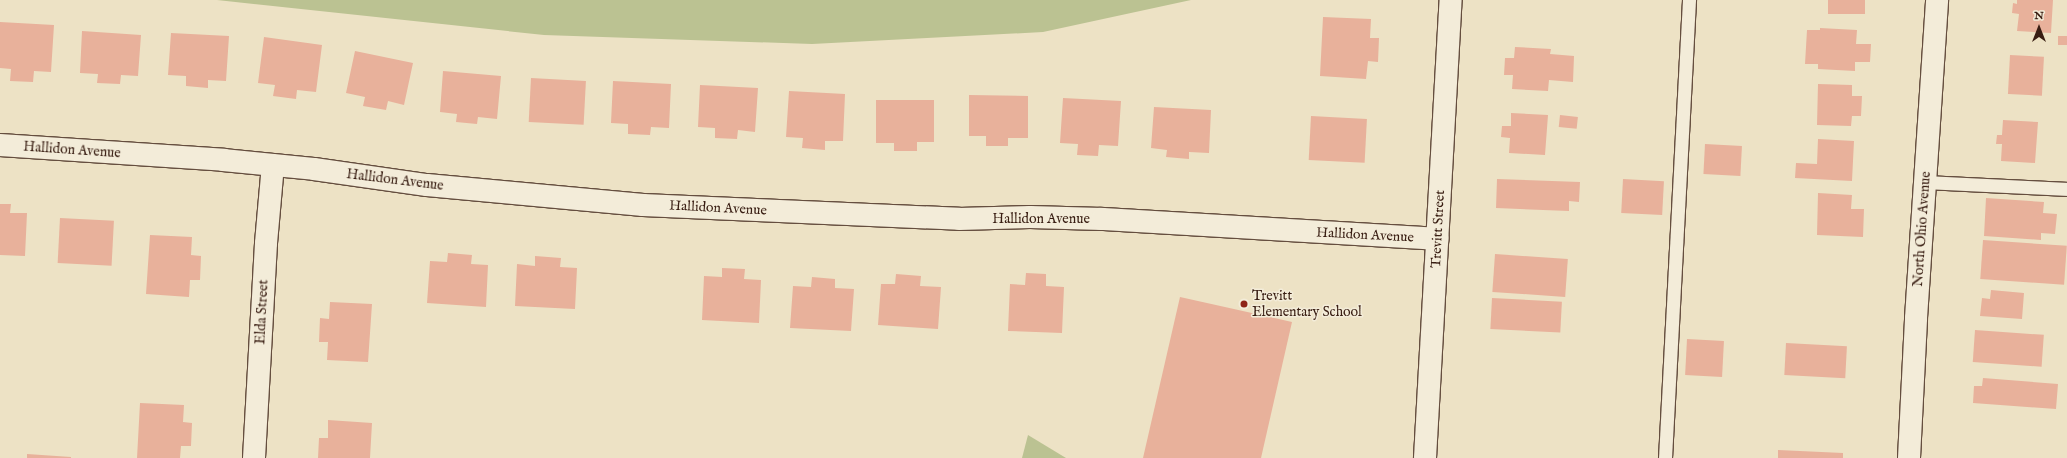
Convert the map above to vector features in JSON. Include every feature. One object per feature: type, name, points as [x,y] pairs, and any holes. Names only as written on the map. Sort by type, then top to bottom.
[{"type":"street","name":"Trevitt Street","points":[[1425,458],[1451,0]]},
{"type":"street","name":"North Ohio Avenue","points":[[1909,458],[1937,0]]},
{"type":"street","name":"Hallidon Avenue","points":[[0,146],[208,158],[314,169],[427,185],[643,205],[959,219],[1030,217],[1102,219],[1437,239]]},
{"type":"street","name":"Elda Street","points":[[254,458],[266,243],[273,165]]},
{"type":"lane","points":[[1665,458],[1689,0]]},
{"type":"lane","points":[[1926,182],[2067,189]]},
{"type":"green space","points":[[217,0],[1191,0],[1043,32],[812,44],[544,35]]},
{"type":"green space","points":[[1028,435],[1066,458],[1022,458]]},
{"type":"building","points":[[1828,0],[1865,0],[1865,14],[1828,14]]},
{"type":"building","points":[[2017,0],[2053,0],[2051,33],[2017,31],[2019,14],[2012,13],[2013,3],[2017,4]]},
{"type":"building","points":[[1323,17],[1371,19],[1370,38],[1379,38],[1378,62],[1368,61],[1366,79],[1320,76]]},
{"type":"building","points":[[0,22],[54,25],[51,72],[34,71],[33,82],[10,81],[11,69],[0,68]]},
{"type":"building","points":[[1820,28],[1857,30],[1856,44],[1871,44],[1870,62],[1855,62],[1855,71],[1818,69],[1818,64],[1805,64],[1807,30],[1820,30]]},
{"type":"building","points":[[82,31],[141,35],[138,76],[121,75],[120,84],[97,83],[98,74],[80,73]]},
{"type":"building","points":[[171,33],[229,36],[226,81],[208,80],[208,88],[186,86],[186,76],[168,75]]},
{"type":"building","points":[[2058,36],[2067,36],[2067,45],[2058,45]]},
{"type":"building","points":[[264,37],[322,45],[316,92],[297,90],[296,99],[273,96],[275,85],[258,83]]},
{"type":"building","points":[[1515,47],[1551,49],[1550,54],[1574,56],[1573,82],[1549,80],[1548,91],[1512,89],[1513,75],[1504,75],[1505,58],[1514,58]]},
{"type":"building","points":[[355,51],[413,63],[404,105],[388,101],[386,110],[363,106],[365,97],[346,93]]},
{"type":"building","points":[[2010,55],[2044,57],[2042,96],[2008,94]]},
{"type":"building","points":[[443,71],[501,76],[497,119],[478,117],[477,124],[456,122],[457,114],[440,112]]},
{"type":"building","points":[[531,78],[586,81],[584,125],[529,122]]},
{"type":"building","points":[[613,81],[671,84],[669,128],[651,127],[650,135],[628,134],[628,124],[611,123]]},
{"type":"building","points":[[1818,84],[1852,85],[1852,96],[1862,96],[1861,116],[1852,116],[1851,126],[1817,125]]},
{"type":"building","points":[[700,85],[758,88],[755,132],[738,130],[737,139],[715,138],[715,128],[698,127]]},
{"type":"building","points":[[789,91],[845,94],[843,141],[825,141],[825,150],[802,148],[803,138],[786,137]]},
{"type":"building","points":[[969,95],[1028,96],[1028,138],[1008,138],[1008,146],[986,146],[986,136],[969,136]]},
{"type":"building","points":[[1063,98],[1121,101],[1118,146],[1099,145],[1098,156],[1077,155],[1078,144],[1060,143]]},
{"type":"building","points":[[876,100],[934,100],[934,142],[917,142],[917,151],[894,151],[894,143],[876,143]]},
{"type":"building","points":[[1154,107],[1211,110],[1209,153],[1189,152],[1189,159],[1166,157],[1167,150],[1151,148]]},
{"type":"building","points":[[1511,113],[1548,115],[1545,155],[1509,153],[1510,138],[1501,137],[1502,126],[1511,126]]},
{"type":"building","points":[[1560,115],[1578,117],[1577,129],[1559,127]]},
{"type":"building","points":[[1311,116],[1367,119],[1365,163],[1309,160]]},
{"type":"building","points":[[2003,120],[2038,122],[2035,163],[2001,161],[2002,144],[1996,144],[1997,135],[2002,135]]},
{"type":"building","points":[[1818,139],[1854,141],[1852,181],[1795,178],[1796,163],[1817,164]]},
{"type":"building","points":[[1705,144],[1742,146],[1740,176],[1703,174]]},
{"type":"building","points":[[1497,179],[1580,182],[1579,202],[1569,201],[1569,211],[1496,208]]},
{"type":"building","points":[[1623,179],[1664,181],[1662,215],[1621,213]]},
{"type":"building","points":[[1818,193],[1852,195],[1851,209],[1864,209],[1863,237],[1817,235]]},
{"type":"building","points":[[1986,198],[2044,202],[2043,213],[2057,214],[2055,234],[2041,233],[2041,240],[1984,236]]},
{"type":"building","points":[[0,204],[11,204],[10,213],[27,213],[25,256],[0,255]]},
{"type":"building","points":[[60,218],[114,221],[112,266],[58,263]]},
{"type":"building","points":[[150,235],[192,237],[191,255],[201,256],[200,280],[190,280],[189,297],[146,294]]},
{"type":"building","points":[[1983,240],[2067,246],[2064,285],[1980,279]]},
{"type":"building","points":[[448,253],[472,255],[471,264],[488,265],[486,307],[427,303],[430,261],[447,262]]},
{"type":"building","points":[[1495,254],[1568,259],[1565,297],[1492,292]]},
{"type":"building","points":[[535,256],[561,258],[560,267],[577,268],[575,309],[515,306],[517,264],[535,266]]},
{"type":"building","points":[[722,268],[745,269],[744,279],[761,280],[759,323],[702,320],[704,276],[722,277]]},
{"type":"building","points":[[1026,273],[1046,274],[1046,286],[1064,287],[1062,333],[1008,331],[1010,284],[1025,285]]},
{"type":"building","points":[[896,274],[921,276],[920,286],[941,287],[938,329],[878,325],[881,284],[895,284]]},
{"type":"building","points":[[812,277],[835,279],[835,288],[854,289],[851,331],[790,328],[793,286],[811,287]]},
{"type":"building","points":[[1991,290],[2024,293],[2022,319],[1980,316],[1982,298],[1990,299]]},
{"type":"building","points":[[1180,297],[1292,322],[1261,458],[1143,458]]},
{"type":"building","points":[[1492,298],[1562,302],[1560,333],[1490,329]]},
{"type":"building","points":[[330,302],[372,304],[368,362],[327,360],[328,342],[319,342],[320,318],[329,319]]},
{"type":"building","points":[[1975,330],[2044,335],[2042,367],[1973,362]]},
{"type":"building","points":[[1687,339],[1724,341],[1722,377],[1685,375]]},
{"type":"building","points":[[1786,343],[1847,346],[1845,378],[1784,375]]},
{"type":"building","points":[[1983,378],[2058,384],[2056,409],[1973,403],[1974,386],[1982,386]]},
{"type":"building","points":[[140,403],[184,405],[183,422],[192,423],[191,446],[181,446],[180,458],[137,458]]},
{"type":"building","points":[[328,420],[372,423],[370,458],[318,458],[319,438],[328,438]]},
{"type":"building","points":[[1778,450],[1843,453],[1843,458],[1778,458]]},
{"type":"building","points":[[27,454],[71,457],[71,458],[27,458]]},
{"type":"place","name":"Trevitt Elementary School","points":[[1244,304]]}]
